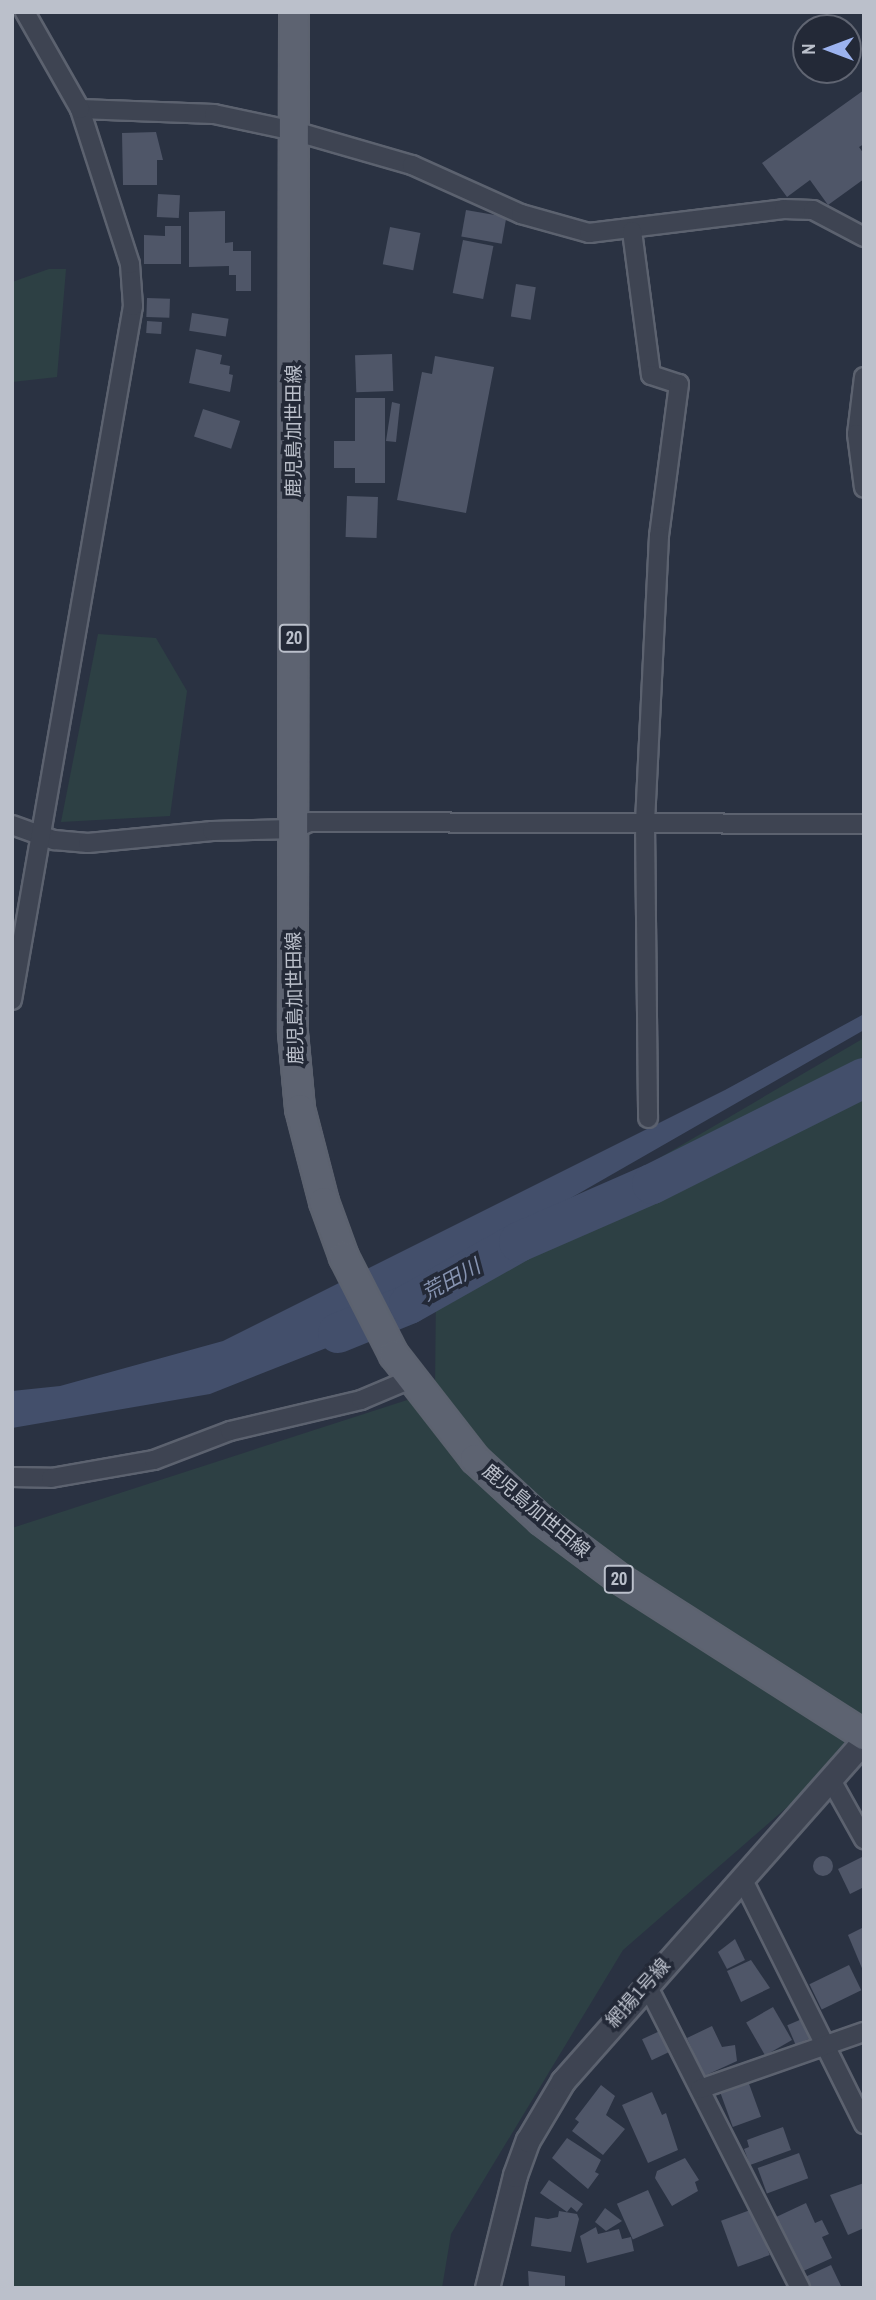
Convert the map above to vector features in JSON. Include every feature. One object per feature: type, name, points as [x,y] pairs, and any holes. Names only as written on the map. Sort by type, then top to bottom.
[{"type":"main road","name":"鹿児島加世田線","points":[[294,12],[293,1032],[300,1109],[310,1158],[344,1256],[394,1355],[475,1459],[541,1520],[620,1579],[864,1735]]},
{"type":"street","points":[[12,1000],[38,836],[132,306],[130,264],[80,109],[25,12]]},
{"type":"street","points":[[80,109],[214,114],[294,131],[412,165],[521,214],[589,233],[632,231],[784,209],[813,210],[864,237]]},
{"type":"street","points":[[632,231],[651,375],[679,384],[659,536],[645,823],[648,1118]]},
{"type":"street","points":[[864,377],[857,458],[864,488]]},
{"type":"street","points":[[12,825],[38,836],[88,843],[212,831],[294,829],[310,822],[864,824]]},
{"type":"street","points":[[12,1478],[51,1478],[154,1460],[230,1431],[361,1399],[411,1380]]},
{"type":"street","name":"網揚1号線","points":[[487,2288],[506,2201],[528,2140],[563,2081],[646,1983],[864,1741]]},
{"type":"street","points":[[831,1780],[864,1839]]},
{"type":"street","points":[[742,1878],[864,2124]]},
{"type":"street","points":[[646,1983],[800,2288]]},
{"type":"street","points":[[700,2089],[864,2032]]},
{"type":"green space","points":[[49,269],[66,269],[57,377],[12,382],[12,282]]},
{"type":"green space","points":[[98,634],[156,638],[187,691],[170,816],[61,822]]},
{"type":"green space","points":[[864,1038],[864,1740],[623,1950],[451,2234],[442,2288],[12,2288],[12,1528],[435,1391],[436,1289]]},
{"type":"water","points":[[864,1014],[864,1030],[452,1266],[334,1345],[210,1394],[12,1428],[12,1391],[60,1386],[223,1341],[725,1090]]},
{"type":"building","points":[[864,90],[864,144],[859,147],[864,154],[864,179],[828,205],[810,180],[787,197],[762,163]]},
{"type":"building","points":[[156,132],[163,160],[157,160],[157,185],[123,185],[122,133]]},
{"type":"building","points":[[158,194],[180,195],[179,218],[157,217]]},
{"type":"building","points":[[466,210],[506,217],[502,244],[461,237]]},
{"type":"building","points":[[225,211],[225,243],[233,242],[233,251],[251,251],[251,291],[236,291],[236,275],[229,275],[229,266],[189,267],[189,212]]},
{"type":"building","points":[[165,226],[181,226],[181,264],[144,264],[144,235],[165,236]]},
{"type":"building","points":[[390,227],[420,233],[413,270],[383,264]]},
{"type":"building","points":[[463,240],[493,246],[483,299],[453,293]]},
{"type":"building","points":[[516,284],[536,287],[531,320],[511,317]]},
{"type":"building","points":[[147,298],[170,299],[169,318],[146,317]]},
{"type":"building","points":[[192,313],[229,319],[226,337],[189,331]]},
{"type":"building","points":[[147,321],[162,322],[161,334],[146,333]]},
{"type":"building","points":[[196,349],[222,355],[220,364],[230,366],[229,374],[233,375],[230,392],[189,383]]},
{"type":"building","points":[[392,354],[393,391],[356,392],[355,355]]},
{"type":"building","points":[[435,356],[494,367],[466,513],[397,500],[422,372],[432,374]]},
{"type":"building","points":[[355,398],[385,398],[385,483],[355,483],[355,468],[334,468],[334,441],[355,441]]},
{"type":"building","points":[[392,402],[400,404],[396,442],[386,441]]},
{"type":"building","points":[[203,409],[240,421],[231,449],[194,437]]},
{"type":"building","points":[[347,496],[378,497],[377,538],[346,537]]},
{"type":"building","points":[[823,1856],[830,1859],[833,1866],[830,1873],[823,1876],[816,1873],[813,1866],[816,1859]]},
{"type":"building","points":[[864,1856],[864,1887],[850,1894],[838,1869]]},
{"type":"building","points":[[864,1927],[864,1973],[848,1935]]},
{"type":"building","points":[[735,1939],[745,1960],[727,1969],[718,1952]]},
{"type":"building","points":[[751,1960],[770,1988],[741,2002],[727,1971]]},
{"type":"building","points":[[849,1965],[861,1990],[822,2009],[809,1984]]},
{"type":"building","points":[[773,2007],[792,2040],[765,2055],[746,2022]]},
{"type":"building","points":[[802,2019],[810,2038],[795,2045],[787,2025]]},
{"type":"building","points":[[712,2026],[722,2047],[735,2045],[737,2061],[704,2076],[687,2038]]},
{"type":"building","points":[[662,2030],[672,2051],[652,2060],[642,2039]]},
{"type":"building","points":[[748,2081],[761,2117],[733,2127],[720,2091]]},
{"type":"building","points":[[601,2085],[615,2096],[606,2115],[625,2129],[603,2155],[572,2131],[579,2122],[575,2119]]},
{"type":"building","points":[[652,2092],[662,2115],[666,2113],[678,2150],[648,2163],[622,2105]]},
{"type":"building","points":[[783,2127],[791,2150],[750,2165],[744,2149],[749,2147],[747,2140]]},
{"type":"building","points":[[567,2138],[601,2160],[595,2172],[599,2174],[588,2189],[552,2158]]},
{"type":"building","points":[[799,2153],[808,2178],[767,2193],[758,2168]]},
{"type":"building","points":[[685,2158],[699,2180],[695,2182],[698,2191],[672,2206],[655,2178],[657,2171]]},
{"type":"building","points":[[549,2180],[583,2204],[577,2212],[571,2207],[567,2212],[540,2193]]},
{"type":"building","points":[[864,2183],[864,2228],[848,2235],[830,2195]]},
{"type":"building","points":[[648,2190],[664,2226],[633,2239],[617,2204]]},
{"type":"building","points":[[806,2203],[815,2223],[822,2220],[829,2234],[822,2237],[832,2258],[801,2272],[774,2218]]},
{"type":"building","points":[[605,2208],[622,2221],[606,2231],[595,2222]]},
{"type":"building","points":[[753,2209],[770,2255],[738,2267],[721,2221]]},
{"type":"building","points":[[559,2211],[577,2214],[579,2219],[571,2252],[531,2246],[535,2217],[558,2217]]},
{"type":"building","points":[[596,2227],[598,2234],[619,2229],[622,2239],[631,2237],[634,2251],[587,2263],[580,2236]]},
{"type":"building","points":[[831,2265],[842,2288],[811,2288],[805,2277]]},
{"type":"building","points":[[528,2271],[565,2276],[565,2288],[529,2288]]},
{"type":"waterway","name":"荒田川","points":[[338,1333],[409,1304],[519,1242],[652,1184],[864,1078]]}]
